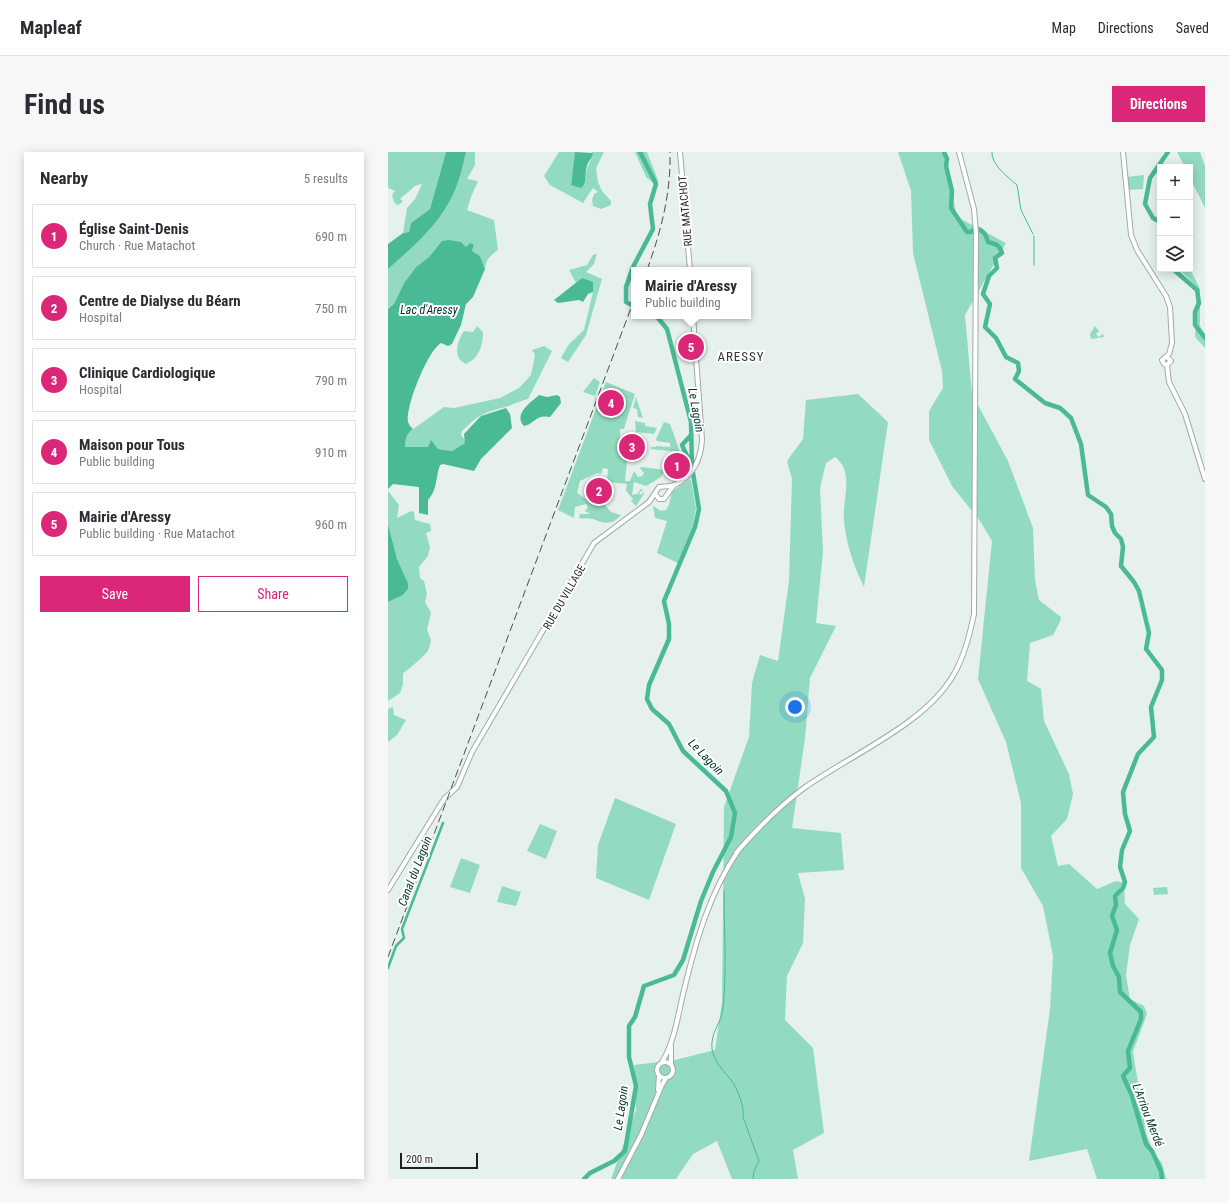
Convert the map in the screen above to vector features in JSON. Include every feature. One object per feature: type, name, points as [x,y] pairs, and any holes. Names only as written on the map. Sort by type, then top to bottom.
[{"type":"main road","name":"RUE MATACHOT","points":[[680,152],[690,267]]},
{"type":"main road","points":[[1123,152],[1131,235],[1136,250],[1169,303],[1172,343],[1167,357],[1162,360],[1164,364],[1167,365],[1169,382],[1185,414],[1205,479]]},
{"type":"main road","points":[[655,1100],[659,1075],[658,1067],[662,1062],[672,1040],[697,938],[716,888],[736,853],[781,806],[804,788],[900,727],[930,703],[954,674],[962,658],[971,628],[976,366],[976,226],[964,174],[961,153]]},
{"type":"main road","points":[[674,485],[664,499],[659,499],[656,494],[659,487],[665,488],[674,485],[690,474],[701,456],[702,440],[693,319]]},
{"type":"main road","points":[[665,488],[669,493]]},
{"type":"main road","name":"RUE DU VILLAGE","points":[[388,890],[444,799],[457,787],[472,752],[540,638],[594,543],[649,502],[656,494]]},
{"type":"main road","name":"RUE DU VILLAGE","points":[[649,502],[659,499]]},
{"type":"main road","points":[[618,1179],[641,1135],[655,1100],[666,1078],[672,1073],[672,1040]]},
{"type":"main road","points":[[662,1062],[667,1062],[671,1065]]},
{"type":"main road","points":[[659,1075],[666,1078]]},
{"type":"shaded area","points":[[388,152],[446,152],[430,209],[411,223],[409,232],[403,233],[407,208],[415,199],[422,184],[415,186],[400,199],[403,201],[397,205],[394,202],[392,195],[395,191],[388,188]]},
{"type":"shaded area","points":[[466,152],[475,152],[475,165],[467,179],[478,181],[467,210],[494,220],[498,250],[489,258],[485,269],[480,256],[472,251],[474,245],[466,247],[442,241],[429,257],[416,267],[404,283],[394,304],[388,309],[388,269],[428,230],[438,218],[454,190]]},
{"type":"shaded area","points":[[559,152],[575,152],[571,185],[586,179],[586,171],[592,152],[604,152],[596,168],[598,182],[602,191],[611,201],[611,205],[601,209],[593,206],[592,200],[594,194],[598,192],[593,188],[583,203],[550,185],[544,176]]},
{"type":"shaded area","points":[[635,152],[647,152],[658,180],[657,186],[646,177]]},
{"type":"shaded area","points":[[898,152],[943,152],[957,217],[1006,243],[965,315],[972,394],[1008,461],[1033,528],[1035,580],[1039,600],[1061,617],[1053,635],[1030,643],[1027,681],[1041,689],[1044,721],[1069,774],[1073,794],[1067,819],[1051,836],[1058,866],[1069,864],[1097,889],[1116,881],[1124,883],[1125,904],[1139,919],[1130,945],[1126,975],[1130,999],[1144,1006],[1147,1014],[1133,1052],[1146,1133],[1154,1154],[1162,1163],[1166,1179],[1097,1179],[1087,1149],[1029,1161],[1050,1009],[1053,956],[1043,906],[1021,868],[1021,803],[1006,742],[978,679],[992,541],[980,521],[952,486],[929,440],[929,411],[943,388],[942,371],[913,253],[911,191]]},
{"type":"shaded area","points":[[1177,152],[1200,152],[1205,166],[1205,208],[1193,184],[1193,164],[1183,164]]},
{"type":"shaded area","points":[[1144,175],[1143,189],[1128,190],[1127,177]]},
{"type":"shaded area","points":[[597,254],[594,264],[586,272],[602,279],[586,335],[568,362],[561,358],[569,344],[584,330],[593,292],[582,278],[576,283],[569,270],[587,265],[593,255]]},
{"type":"shaded area","points":[[1182,272],[1192,272],[1200,289],[1200,326],[1205,335],[1205,348],[1195,337],[1197,287]]},
{"type":"shaded area","points":[[477,326],[483,332],[481,347],[477,355],[466,364],[457,354],[459,340],[464,331],[473,332]]},
{"type":"shaded area","points":[[1095,326],[1099,331],[1096,334],[1099,337],[1103,334],[1104,337],[1091,339],[1090,334]]},
{"type":"shaded area","points":[[544,346],[552,351],[528,399],[486,413],[477,418],[462,431],[461,435],[466,441],[465,443],[452,451],[438,449],[431,441],[428,447],[405,447],[405,440],[409,432],[444,407],[454,408],[500,398],[519,388],[531,375],[535,355],[532,350]]},
{"type":"shaded area","points":[[594,378],[600,382],[595,396],[583,392]]},
{"type":"shaded area","points":[[606,382],[635,394],[624,429],[620,429],[620,445],[627,446],[628,451],[625,481],[630,481],[634,471],[638,477],[642,476],[644,473],[640,468],[641,467],[665,470],[661,477],[646,486],[634,482],[632,495],[637,494],[641,489],[643,490],[639,493],[640,495],[645,492],[636,506],[631,501],[633,499],[626,491],[627,484],[607,482],[608,469],[603,468],[601,474],[597,473],[580,481],[577,493],[597,506],[605,505],[611,512],[621,515],[615,521],[608,523],[593,519],[579,518],[580,514],[590,514],[585,511],[588,507],[586,504],[575,507],[574,518],[558,510]]},
{"type":"shaded area","points":[[858,394],[888,422],[864,587],[851,555],[845,529],[845,470],[835,457],[826,463],[820,488],[823,552],[816,623],[836,626],[810,678],[805,738],[792,828],[841,833],[844,870],[798,873],[805,899],[803,943],[787,976],[785,1020],[813,1048],[824,1133],[793,1150],[798,1179],[732,1179],[717,1141],[693,1154],[676,1179],[611,1179],[636,1110],[634,1065],[675,1060],[715,1050],[722,1002],[724,807],[749,737],[752,683],[760,655],[778,661],[789,581],[792,479],[787,461],[803,439],[806,400]]},
{"type":"shaded area","points":[[636,397],[643,418],[638,417],[637,409],[633,408]]},
{"type":"shaded area","points":[[635,421],[645,423],[645,426],[657,428],[654,434],[636,432]]},
{"type":"shaded area","points":[[664,422],[670,424],[680,452],[651,449],[651,447],[656,446],[670,447],[670,443],[657,441],[656,439]]},
{"type":"shaded area","points":[[685,458],[687,472],[680,478],[671,465],[674,460]]},
{"type":"shaded area","points":[[691,479],[696,508],[692,530],[678,563],[657,553],[667,521],[655,518],[653,506],[661,511],[666,510],[669,505],[672,491]]},
{"type":"shaded area","points":[[388,491],[399,505],[397,518],[411,511],[414,512],[415,520],[430,524],[431,531],[426,533],[430,547],[428,556],[419,567],[420,578],[424,581],[427,594],[425,602],[431,613],[427,630],[431,640],[427,652],[403,673],[403,684],[400,693],[388,701],[388,602],[403,595],[408,589],[408,583],[397,559],[388,524]]},
{"type":"shaded area","points":[[393,707],[394,715],[406,720],[397,735],[388,742],[388,709]]},
{"type":"shaded area","points":[[615,798],[676,824],[649,900],[596,878],[598,845]]},
{"type":"shaded area","points":[[540,824],[557,831],[546,859],[527,851]]},
{"type":"shaded area","points":[[461,858],[480,865],[470,893],[450,887]]},
{"type":"shaded area","points":[[502,886],[521,892],[516,906],[497,902]]},
{"type":"shaded area","points":[[1167,887],[1168,894],[1154,895],[1153,888]]},
{"type":"water","points":[[446,152],[466,152],[463,167],[455,190],[435,223],[388,269],[388,244],[403,233],[409,232],[411,223],[430,209]]},
{"type":"water","points":[[575,152],[593,153],[586,169],[585,181],[581,188],[571,185]]},
{"type":"water","name":"Lac d'Aressy","points":[[449,240],[461,242],[466,247],[470,243],[474,245],[472,251],[480,256],[485,269],[473,297],[466,304],[461,325],[452,344],[448,346],[441,343],[436,348],[430,356],[418,380],[408,415],[409,425],[413,429],[407,436],[405,447],[428,447],[431,440],[438,449],[452,451],[465,443],[464,434],[481,416],[506,408],[510,414],[512,428],[481,459],[474,471],[443,464],[440,465],[435,488],[428,500],[428,515],[419,513],[419,487],[393,484],[388,489],[388,309],[394,304],[404,283],[416,267],[429,257],[442,241]]},
{"type":"water","points":[[582,278],[593,282],[593,292],[588,294],[583,302],[579,300],[558,303],[554,300]]},
{"type":"water","points":[[539,395],[547,397],[557,395],[560,397],[561,403],[550,417],[545,416],[538,418],[524,426],[520,417],[527,405]]},
{"type":"water","points":[[388,524],[397,559],[408,583],[408,589],[403,595],[388,602]]},
{"type":"waterway","name":"Le Lagoin","points":[[633,267],[653,229],[650,204],[656,184],[640,152]]},
{"type":"waterway","name":"L'Arriou Merdé","points":[[944,152],[947,159],[946,166],[952,191],[951,208],[967,232],[971,232],[975,228],[983,231],[988,242],[997,245],[1002,253],[995,258],[997,268],[989,276],[983,294],[990,304],[985,327],[996,338],[1006,357],[1018,363],[1019,371],[1015,379],[1045,403],[1060,408],[1071,418],[1081,444],[1088,495],[1106,507],[1111,514],[1112,526],[1115,533],[1121,539],[1123,547],[1121,566],[1134,582],[1139,591],[1149,633],[1146,649],[1162,670],[1162,680],[1151,707],[1154,737],[1138,754],[1123,792],[1125,814],[1130,831],[1122,850],[1120,867],[1125,882],[1123,888],[1115,896],[1116,905],[1112,916],[1117,930],[1110,953],[1113,966],[1119,977],[1120,992],[1141,1012],[1141,1019],[1128,1051],[1130,1068],[1123,1076],[1132,1096],[1146,1144],[1152,1151],[1161,1171],[1162,1179]]},
{"type":"waterway","points":[[992,152],[992,157],[997,166],[1017,185],[1021,210],[1033,234]]},
{"type":"waterway","points":[[1157,220],[1153,218],[1145,204],[1150,178],[1168,152]]},
{"type":"waterway","points":[[1034,236],[1034,265]]},
{"type":"waterway","points":[[1176,272],[1197,290],[1199,303],[1195,312],[1195,325],[1205,338]]},
{"type":"waterway","name":"Le Lagoin","points":[[631,273],[626,287],[626,302],[631,304]]},
{"type":"waterway","name":"Le Lagoin","points":[[584,1179],[590,1173],[614,1161],[625,1151],[636,1086],[629,1057],[629,1026],[635,1017],[644,986],[674,975],[683,960],[701,901],[713,872],[731,837],[735,813],[726,791],[683,751],[669,724],[652,709],[647,699],[649,685],[669,639],[669,624],[664,601],[695,527],[699,509],[692,467],[691,422],[667,329],[659,319]]},
{"type":"waterway","points":[[691,435],[682,445],[691,465]]},
{"type":"waterway","name":"Canal du Lagoin","points":[[388,968],[396,946],[404,938],[402,929],[443,823]]},
{"type":"waterway","points":[[724,891],[724,994],[721,1018],[714,1033],[712,1049],[717,1062],[736,1088],[742,1103],[743,1117],[759,1161],[754,1171],[753,1179]]},
{"type":"railway","points":[[648,267],[661,227],[667,198],[670,152]]},
{"type":"railway","points":[[388,957],[631,308]]},
{"type":"place","name":"Mairie d'Aressy","points":[[691,347]]},
{"type":"place","name":"Maison pour Tous","points":[[611,403]]},
{"type":"place","name":"Clinique Cardiologique","points":[[632,447]]},
{"type":"place","name":"Église Saint-Denis","points":[[677,466]]},
{"type":"place","name":"Centre de Dialyse du Béarn","points":[[599,491]]},
{"type":"district","name":"ARESSY","points":[[741,356]]}]
